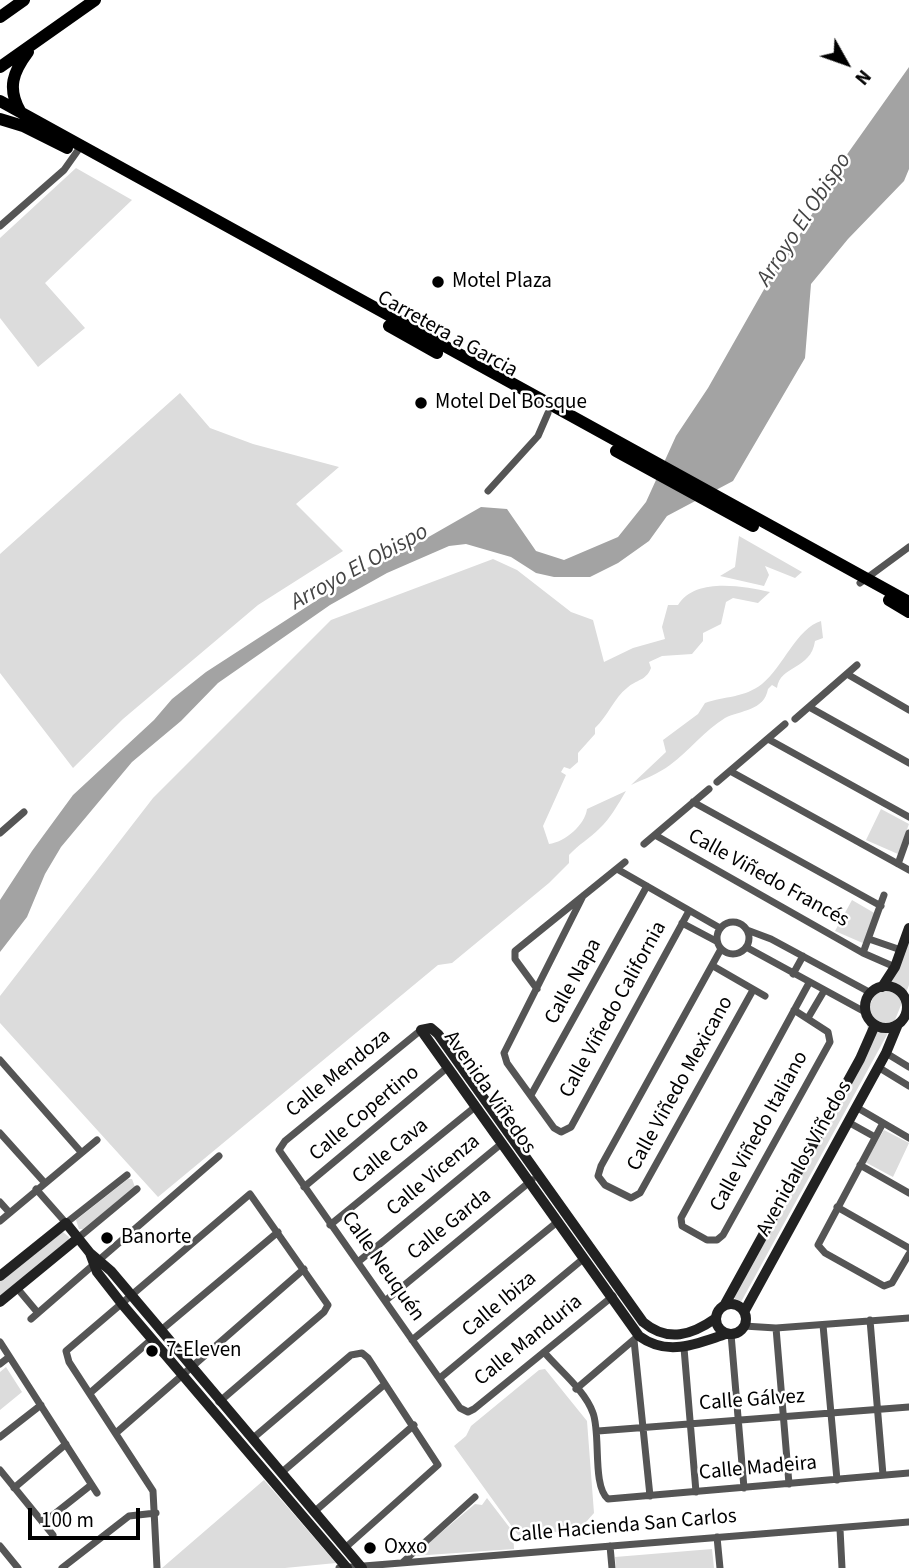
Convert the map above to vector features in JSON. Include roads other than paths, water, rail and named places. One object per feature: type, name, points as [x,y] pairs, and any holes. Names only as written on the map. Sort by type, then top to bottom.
[{"type":"main road","points":[[0,17],[24,0]]},
{"type":"main road","points":[[0,66],[95,0]]},
{"type":"main road","points":[[19,111],[12,93],[14,73],[37,41]]},
{"type":"main road","points":[[0,56],[14,57]]},
{"type":"main road","name":"Carretera a Garcia","points":[[0,101],[78,150],[548,413],[653,467]]},
{"type":"main road","name":"Carretera a Garcia","points":[[0,118],[78,150],[863,580]]},
{"type":"main road","points":[[863,580],[909,602]]},
{"type":"main road","points":[[863,580],[909,612]]},
{"type":"street","points":[[0,226],[64,170],[78,150]]},
{"type":"street","points":[[488,491],[538,436],[548,413]]},
{"type":"street","points":[[863,580],[909,547]]},
{"type":"street","points":[[795,719],[857,665]]},
{"type":"street","points":[[847,674],[909,710]]},
{"type":"street","points":[[808,707],[909,763]]},
{"type":"street","points":[[717,782],[785,724]]},
{"type":"street","points":[[768,739],[909,817]]},
{"type":"street","points":[[730,771],[909,870]]},
{"type":"street","name":"Calle Viñedo Francés","points":[[644,844],[709,789]]},
{"type":"street","name":"Calle Viñedo Francés","points":[[693,802],[879,910],[863,953]]},
{"type":"street","points":[[0,833],[24,812]]},
{"type":"street","points":[[898,864],[906,850],[909,833]]},
{"type":"street","name":"Calle Viñedo Francés","points":[[655,835],[863,953],[895,967]]},
{"type":"street","points":[[537,989],[515,959],[515,951],[625,862]]},
{"type":"street","points":[[617,869],[720,928]]},
{"type":"street","name":"Calle Napa","points":[[531,1095],[647,886]]},
{"type":"street","points":[[879,910],[884,895]]},
{"type":"street","points":[[531,1095],[504,1053],[583,896]]},
{"type":"street","name":"Calle Viñedo California","points":[[531,1095],[556,1130],[561,1132],[571,1127],[690,911]]},
{"type":"street","points":[[716,941],[720,928],[727,922],[737,922],[747,930],[803,956],[871,993]]},
{"type":"street","points":[[682,923],[716,941],[721,949],[729,954],[739,953],[746,947],[747,930]]},
{"type":"street","points":[[865,1012],[871,993],[882,987],[895,967],[909,928]]},
{"type":"street","name":"Calle Viñedo Francés","points":[[869,939],[901,950]]},
{"type":"street","points":[[746,947],[865,1012],[875,1025],[889,1028],[898,1024],[905,1014],[908,999],[899,991],[882,987]]},
{"type":"street","name":"Calle Viñedo Mexicano","points":[[713,965],[753,990],[640,1192],[631,1198],[605,1185],[598,1176],[601,1166],[721,949]]},
{"type":"street","name":"Calle Viñedo Mexicano","points":[[721,970],[729,954]]},
{"type":"street","points":[[793,974],[803,956]]},
{"type":"street","name":"Calle Viñedo Italiano","points":[[794,1010],[828,1032],[830,1042],[723,1235],[718,1240],[707,1240],[682,1226],[681,1218],[794,1010],[809,983]]},
{"type":"street","points":[[753,990],[765,996]]},
{"type":"street","points":[[808,1018],[824,991]]},
{"type":"street","name":"Avenida los Viñedos","points":[[744,1312],[886,1053],[898,1024]]},
{"type":"street","name":"Avenida los Viñedos","points":[[724,1306],[860,1059],[875,1025]]},
{"type":"street","name":"Avenida Viñedos","points":[[637,1338],[615,1295],[537,1175],[439,1034],[431,1028],[421,1030],[556,1223],[615,1295],[643,1322],[666,1335],[694,1332],[716,1318]]},
{"type":"street","name":"Calle Mendoza","points":[[279,1147],[421,1030]]},
{"type":"street","points":[[886,1053],[909,1067]]},
{"type":"street","points":[[0,1060],[81,1152]]},
{"type":"street","name":"Calle Copertino","points":[[304,1188],[448,1067]]},
{"type":"street","points":[[878,1067],[906,1084],[909,1074]]},
{"type":"street","name":"Calle Cava","points":[[330,1225],[475,1107]]},
{"type":"street","points":[[856,1107],[909,1138]]},
{"type":"street","points":[[848,1122],[875,1137]]},
{"type":"street","points":[[883,1123],[818,1242],[818,1247],[888,1286],[909,1254]]},
{"type":"street","points":[[0,1133],[44,1182]]},
{"type":"street","points":[[0,1221],[97,1140]]},
{"type":"street","name":"Calle Vicenza","points":[[358,1262],[501,1144]]},
{"type":"street","name":"Calle Neuquén","points":[[279,1147],[281,1155],[460,1408]]},
{"type":"street","points":[[809,1151],[814,1159],[826,1162]]},
{"type":"street","points":[[31,1319],[94,1259],[219,1156]]},
{"type":"street","points":[[860,1166],[909,1193]]},
{"type":"street","points":[[0,1276],[127,1175]]},
{"type":"street","name":"Calle Garda","points":[[385,1301],[537,1175]]},
{"type":"street","points":[[36,1189],[347,1568]]},
{"type":"street","points":[[0,1302],[137,1189]]},
{"type":"street","points":[[158,1568],[153,1491],[69,1362],[66,1351],[250,1194],[328,1305],[324,1312],[219,1402]]},
{"type":"street","points":[[0,1202],[9,1212]]},
{"type":"street","points":[[837,1207],[909,1248]]},
{"type":"street","points":[[771,1219],[783,1217],[789,1228]]},
{"type":"street","points":[[412,1340],[556,1223]]},
{"type":"street","points":[[90,1392],[278,1232]]},
{"type":"street","name":"Calle Ibiza","points":[[440,1378],[583,1259]]},
{"type":"street","points":[[116,1433],[304,1269]]},
{"type":"street","points":[[17,1288],[38,1313]]},
{"type":"street","name":"Calle Manduria","points":[[460,1408],[471,1411],[615,1295]]},
{"type":"street","points":[[729,1334],[718,1328],[716,1318],[724,1306],[737,1306],[744,1312],[744,1326]]},
{"type":"street","points":[[637,1338],[659,1346],[684,1348],[729,1334],[744,1326],[776,1328],[909,1318]]},
{"type":"street","points":[[870,1320],[883,1475]]},
{"type":"street","points":[[823,1325],[837,1480]]},
{"type":"street","points":[[776,1328],[789,1484]]},
{"type":"street","points":[[729,1334],[744,1488]]},
{"type":"street","points":[[576,1389],[637,1338]]},
{"type":"street","points":[[637,1338],[650,1496]]},
{"type":"street","points":[[0,1342],[97,1493]]},
{"type":"street","points":[[684,1348],[696,1492]]},
{"type":"street","points":[[252,1439],[351,1355],[357,1352],[365,1355],[436,1458],[438,1465],[345,1548]]},
{"type":"street","points":[[544,1352],[586,1401],[594,1414],[598,1431]]},
{"type":"street","points":[[0,1363],[9,1357]]},
{"type":"street","points":[[188,1371],[252,1439],[362,1567]]},
{"type":"street","points":[[281,1473],[385,1384]]},
{"type":"street","points":[[0,1437],[41,1405]]},
{"type":"street","name":"Calle Gálvez","points":[[598,1431],[909,1407]]},
{"type":"street","points":[[314,1511],[414,1425]]},
{"type":"street","name":"Calle Madeira","points":[[598,1431],[601,1489],[604,1496],[610,1499],[909,1473]]},
{"type":"street","points":[[14,1488],[66,1444]]},
{"type":"street","points":[[0,1469],[53,1535]]},
{"type":"street","points":[[43,1523],[91,1485]]},
{"type":"street","points":[[402,1562],[475,1497]]},
{"type":"street","points":[[62,1568],[129,1516],[156,1513]]},
{"type":"street","name":"Calle Hacienda San Carlos","points":[[339,1568],[909,1522]]},
{"type":"street","points":[[840,1529],[842,1568]]},
{"type":"street","points":[[717,1537],[720,1568]]},
{"type":"street","points":[[0,1546],[3,1556],[18,1568]]},
{"type":"street","points":[[610,1546],[612,1568]]},
{"type":"place","name":"Motel Plaza","points":[[438,282]]},
{"type":"place","name":"Motel Del Bosque","points":[[421,403]]},
{"type":"place","name":"Banorte","points":[[107,1238]]},
{"type":"place","name":"7-Eleven","points":[[152,1351]]},
{"type":"place","name":"Oxxo","points":[[370,1548]]},
{"type":"water label","name":"Arroyo El Obispo","points":[[805,220]]},
{"type":"water label","name":"Arroyo El Obispo","points":[[360,568]]}]
